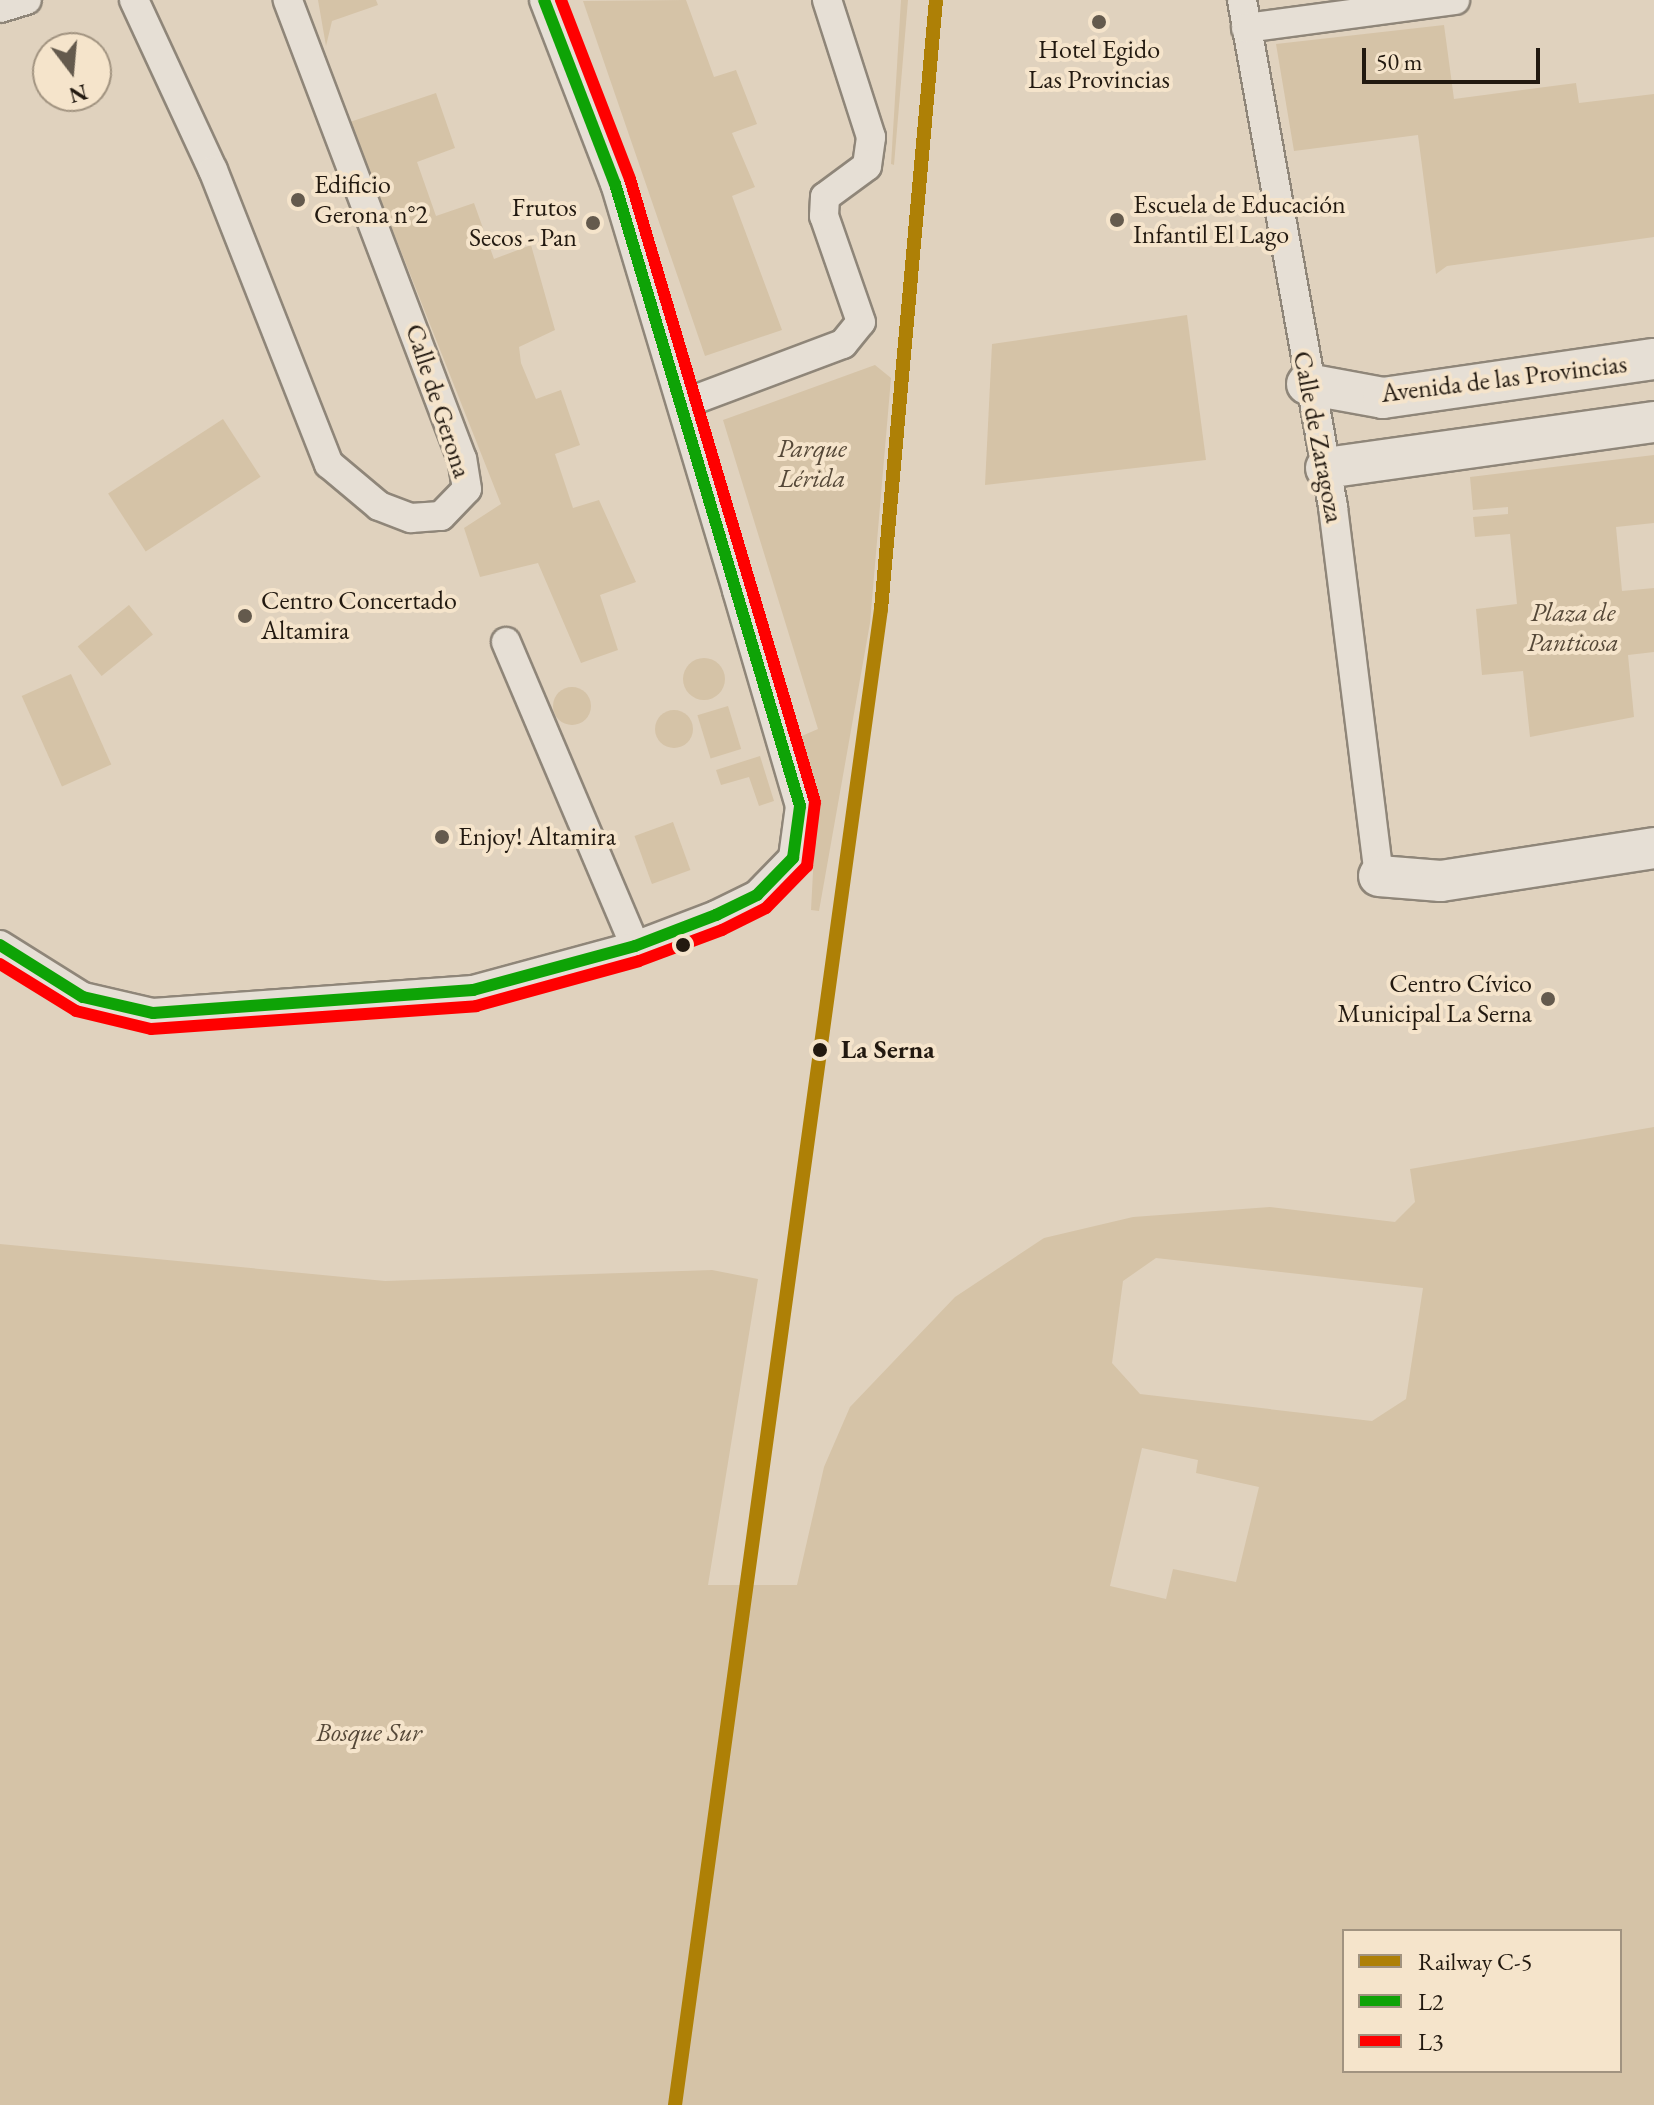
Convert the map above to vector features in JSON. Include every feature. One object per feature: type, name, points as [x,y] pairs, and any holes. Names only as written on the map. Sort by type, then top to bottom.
[{"type":"main road","name":"Avenida de las Provincias","points":[[1307,384],[1383,398],[1654,359]]},
{"type":"main road","points":[[1326,468],[1654,422]]},
{"type":"main road","points":[[1379,876],[1441,881],[1654,848]]},
{"type":"street","points":[[0,8],[27,0]]},
{"type":"street","name":"Calle de Gerona","points":[[134,0],[217,182],[329,464],[379,506],[411,518],[441,516],[467,489],[462,459],[288,0]]},
{"type":"street","points":[[0,945],[83,997],[153,1013],[473,990],[635,946],[757,895],[787,868],[800,835],[800,806],[683,404],[615,184],[544,0]]},
{"type":"street","points":[[683,404],[843,344],[861,322],[824,216],[825,197],[867,166],[871,137],[827,0]]},
{"type":"street","name":"Calle de Zaragoza","points":[[1242,0],[1307,384],[1326,468],[1379,876]]},
{"type":"street","points":[[1246,28],[1455,0]]},
{"type":"street","points":[[506,642],[635,946]]},
{"type":"green space","points":[[318,0],[376,0],[378,5],[332,21],[326,46]]},
{"type":"green space","points":[[686,0],[714,77],[736,70],[757,124],[732,133],[755,187],[732,196],[782,330],[705,356],[583,1]]},
{"type":"green space","points":[[901,0],[908,0],[894,165],[891,164]]},
{"type":"green space","points":[[1444,25],[1454,99],[1576,83],[1579,103],[1654,94],[1654,237],[1447,266],[1436,274],[1418,135],[1294,151],[1276,44]]},
{"type":"green space","points":[[436,93],[455,148],[417,162],[436,216],[474,203],[494,259],[531,245],[555,330],[519,347],[521,363],[536,399],[561,390],[580,445],[555,454],[573,508],[599,500],[636,582],[600,595],[618,650],[581,663],[538,563],[480,577],[464,528],[501,504],[350,122]]},
{"type":"green space","points":[[1187,315],[1206,460],[985,485],[992,344]]},
{"type":"green space","name":"Parque Lérida","points":[[875,365],[891,378],[870,623],[819,911],[811,910],[817,796],[797,738],[818,729],[723,420]]},
{"type":"green space","points":[[223,419],[261,477],[146,551],[108,494]]},
{"type":"green space","name":"Plaza de Panticosa","points":[[1654,455],[1654,523],[1616,527],[1622,591],[1654,588],[1654,652],[1628,655],[1634,717],[1530,737],[1523,671],[1482,675],[1476,609],[1517,604],[1510,534],[1475,537],[1473,517],[1508,514],[1508,507],[1473,510],[1470,477]]},
{"type":"green space","points":[[129,605],[153,635],[102,676],[78,647]]},
{"type":"green space","points":[[704,658],[719,664],[725,679],[719,694],[704,700],[689,694],[683,679],[689,664]]},
{"type":"green space","points":[[71,674],[111,764],[62,786],[22,696]]},
{"type":"green space","points":[[572,687],[586,692],[591,706],[586,720],[572,725],[558,720],[553,706],[558,692]]},
{"type":"green space","points":[[728,706],[741,749],[711,758],[697,715]]},
{"type":"green space","points":[[674,710],[688,715],[693,729],[688,743],[674,748],[660,743],[655,729],[660,715]]},
{"type":"green space","points":[[760,756],[774,801],[759,806],[749,777],[721,785],[716,770]]},
{"type":"green space","points":[[673,822],[690,870],[652,884],[634,836]]},
{"type":"green space","name":"Bosque Sur","points":[[1654,1127],[1654,2105],[0,2105],[0,1244],[385,1281],[712,1270],[758,1279],[708,1585],[797,1585],[824,1467],[850,1407],[955,1297],[1044,1238],[1133,1217],[1270,1207],[1395,1222],[1415,1202],[1410,1169]],"holes":[[[1156,1258],[1423,1288],[1406,1399],[1372,1421],[1140,1394],[1112,1363],[1123,1281]],[[1142,1448],[1198,1460],[1196,1473],[1259,1487],[1236,1582],[1173,1569],[1166,1599],[1110,1586]]]},
{"type":"rail line","name":"C-5","points":[[675,2105],[881,609],[936,0]]},
{"type":"transit line","name":"L2","points":[[0,945],[83,997],[153,1013],[473,990],[635,946],[716,915],[757,895],[793,858],[800,806],[615,184],[544,0]]},
{"type":"transit line","name":"L3","points":[[0,964],[76,1011],[151,1029],[476,1006],[639,961],[722,930],[766,908],[807,866],[815,802],[630,179],[561,0]]},
{"type":"place","name":"Hotel Egido Las Provincias","points":[[1099,22]]},
{"type":"place","name":"Edificio Gerona n°2","points":[[298,200]]},
{"type":"place","name":"Escuela de Educación Infantil El Lago","points":[[1117,220]]},
{"type":"place","name":"Frutos Secos - Pan","points":[[593,223]]},
{"type":"place","name":"Centro Concertado Altamira","points":[[245,616]]},
{"type":"place","name":"Enjoy! Altamira","points":[[442,837]]},
{"type":"place","name":"Centro Cívico Municipal La Serna","points":[[1548,999]]},
{"type":"place","name":"La Serna","points":[[820,1050]]}]
